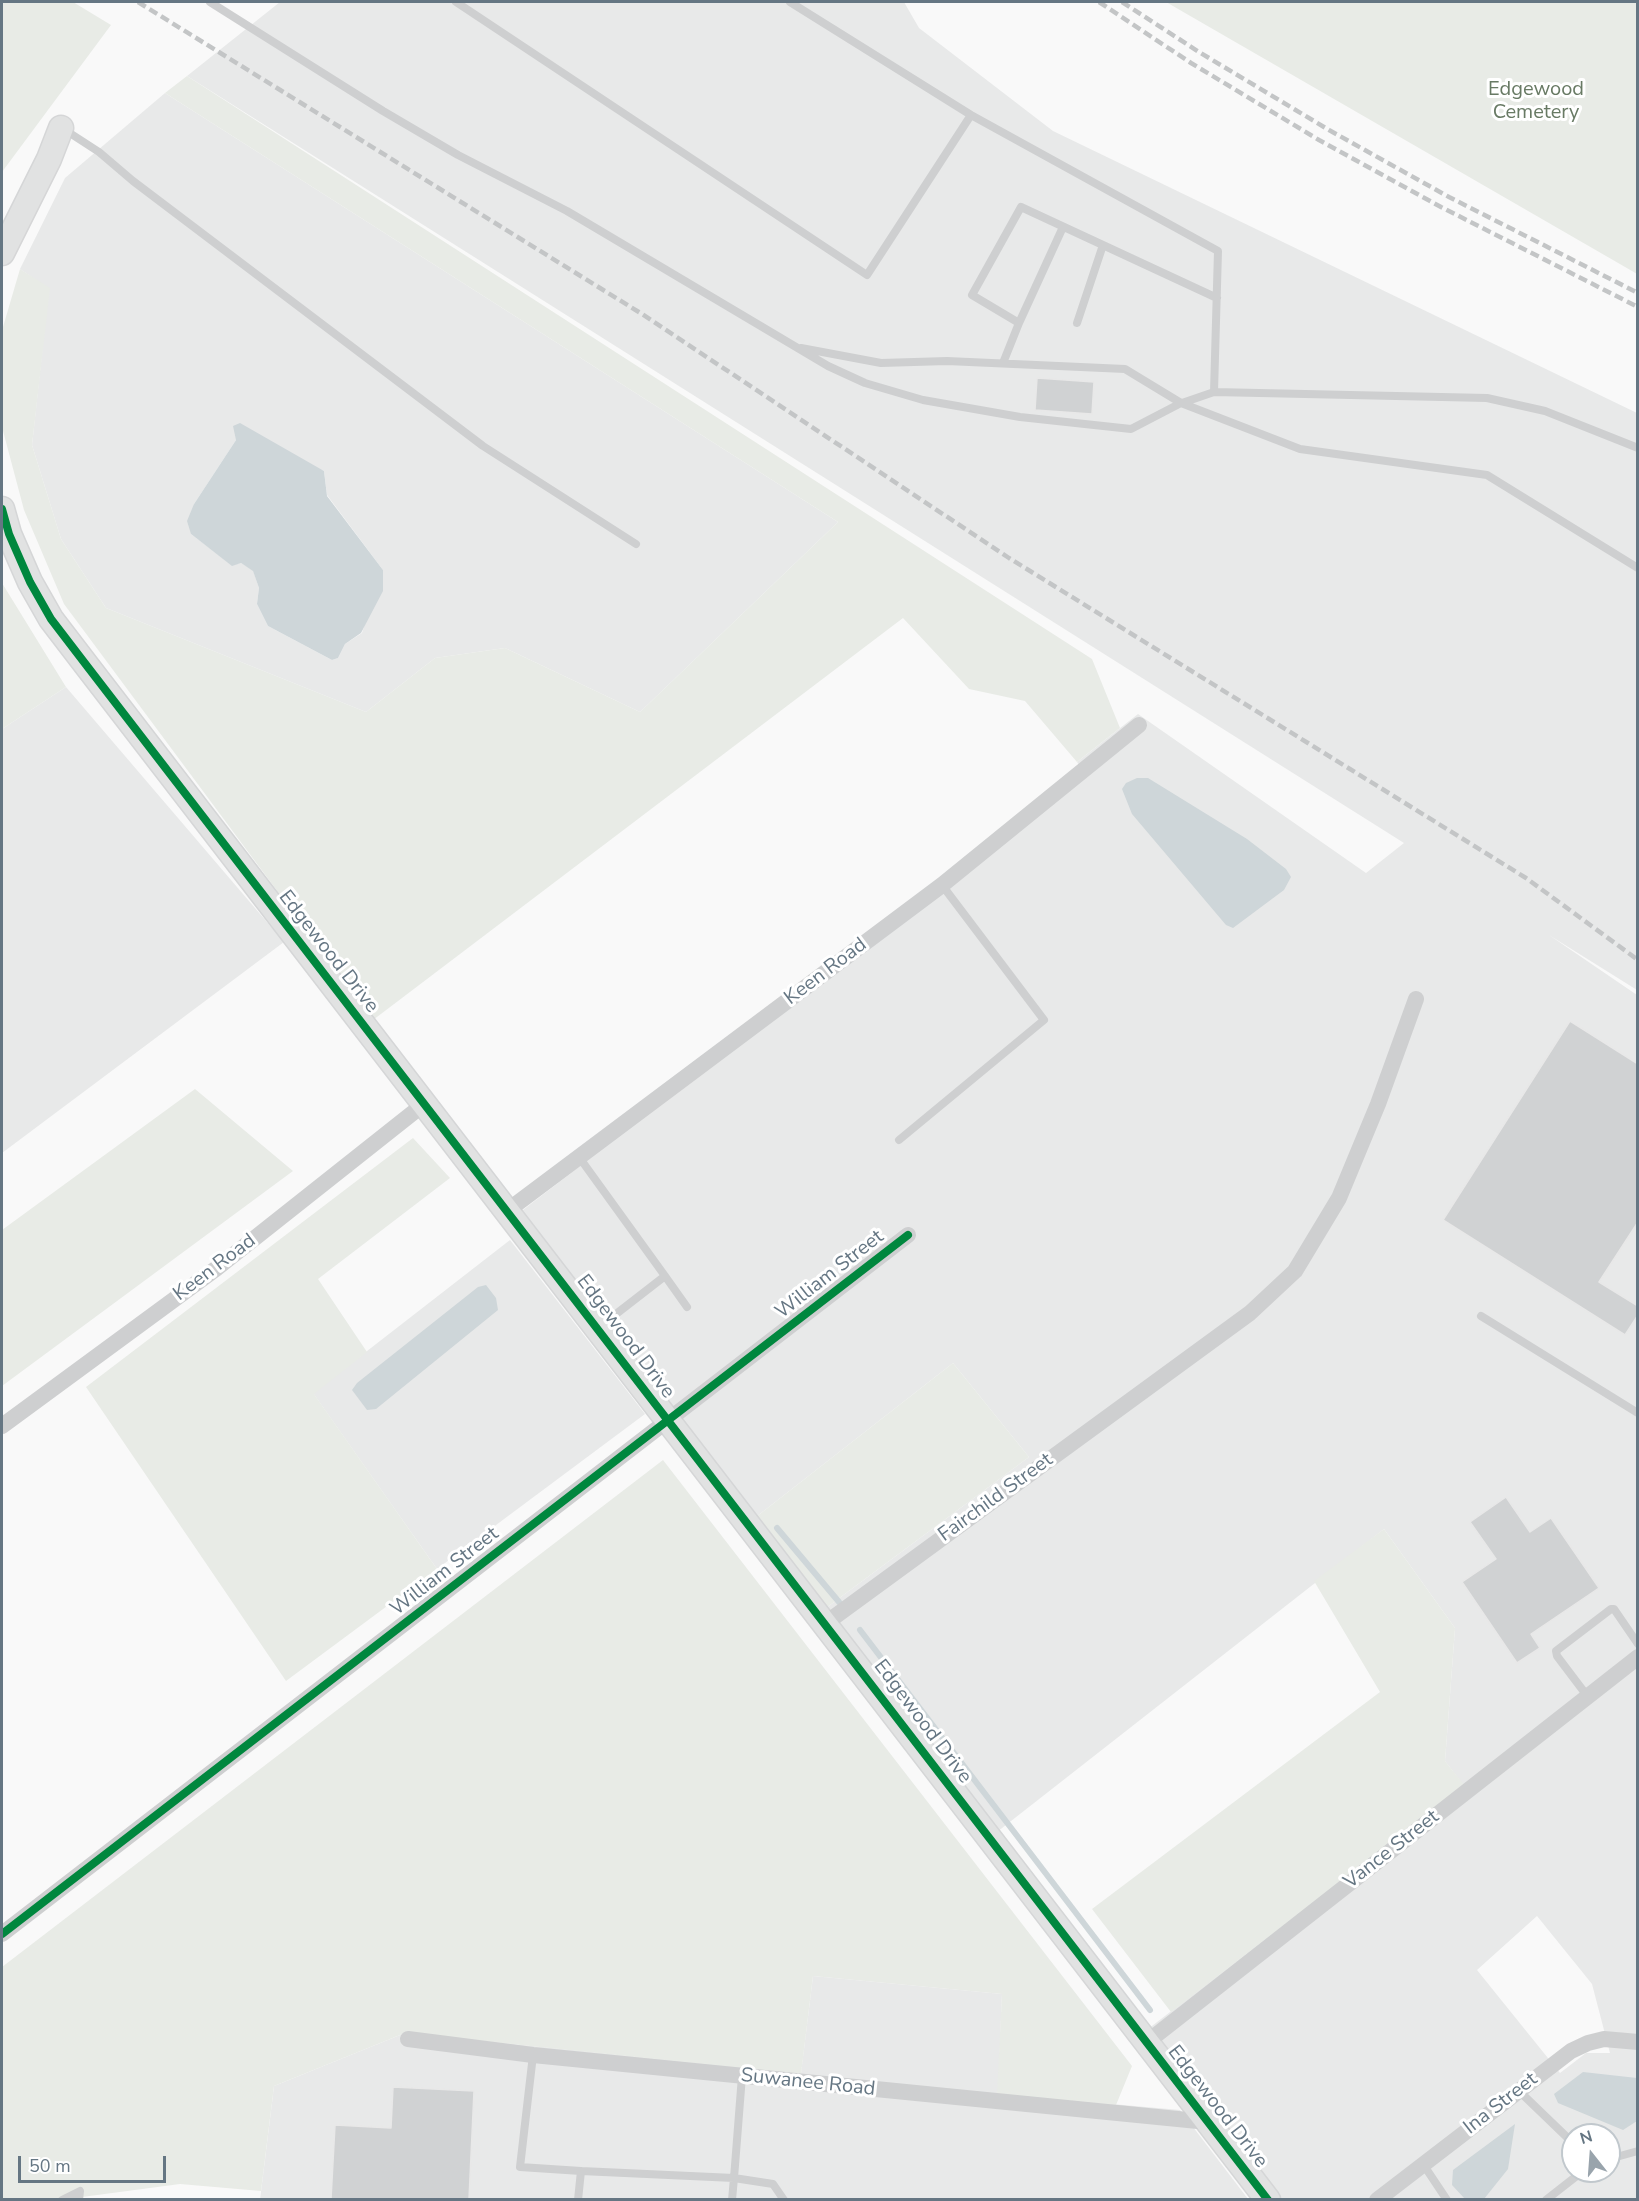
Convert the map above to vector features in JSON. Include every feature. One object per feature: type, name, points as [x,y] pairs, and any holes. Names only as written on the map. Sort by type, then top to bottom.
[{"type":"street","points":[[2,252],[49,159],[62,128]]},
{"type":"street","name":"Edgewood Drive","points":[[2,509],[9,534],[26,573],[51,619],[1268,2199]]},
{"type":"street","name":"Keen Road","points":[[507,1211],[942,885],[1139,725]]},
{"type":"street","name":"Fairchild Street","points":[[826,1623],[1250,1313],[1295,1270],[1339,1198],[1378,1104],[1416,999]]},
{"type":"street","name":"Keen Road","points":[[2,1426],[218,1268],[424,1104]]},
{"type":"street","name":"William Street","points":[[2,1934],[908,1235]]},
{"type":"street","name":"Vance Street","points":[[1146,2043],[1638,1658]]},
{"type":"street","name":"Suwanee Road","points":[[408,2039],[533,2055],[1208,2122]]},
{"type":"street","name":"Ina Street","points":[[1377,2199],[1571,2051],[1604,2039],[1638,2042]]},
{"type":"lane","points":[[210,2],[383,111],[458,155],[567,211],[828,366],[865,383],[923,400],[1020,417],[1131,429],[1181,404],[1214,392],[1487,398],[1545,411],[1638,448]]},
{"type":"lane","points":[[456,2],[867,275],[971,115]]},
{"type":"lane","points":[[790,2],[971,115],[1218,251],[1214,392]]},
{"type":"lane","points":[[62,128],[99,152],[133,181],[483,446],[636,544]]},
{"type":"lane","points":[[1019,323],[972,295],[1021,207],[1217,298]]},
{"type":"lane","points":[[1003,363],[1063,227]]},
{"type":"lane","points":[[1077,323],[1103,245]]},
{"type":"lane","points":[[801,348],[881,363],[1003,363],[1125,369],[1181,404],[1300,449],[1487,475],[1638,568]]},
{"type":"lane","points":[[899,1140],[1044,1020],[942,885]]},
{"type":"lane","points":[[579,1157],[687,1307]]},
{"type":"lane","points":[[597,1328],[665,1276]]},
{"type":"lane","points":[[1481,1316],[1638,1413]]},
{"type":"lane","points":[[1588,1697],[1557,1656],[1557,1651],[1611,1609],[1614,1609],[1638,1644]]},
{"type":"lane","points":[[533,2055],[520,2166],[734,2178],[773,2184],[784,2199]]},
{"type":"lane","points":[[732,2199],[742,2076]]},
{"type":"lane","points":[[1519,2090],[1561,2131]]},
{"type":"lane","points":[[1621,2156],[1638,2151]]},
{"type":"lane","points":[[1423,2164],[1447,2199]]},
{"type":"lane","points":[[578,2199],[581,2171]]},
{"type":"lane","points":[[1547,2198],[1567,2183]]},
{"type":"lane","points":[[62,2199],[80,2191],[80,2199]]},
{"type":"shaded area","points":[[280,2],[904,2],[919,28],[1053,131],[1637,413],[1637,990],[1549,935],[1637,995],[1637,2199],[1277,2199],[1148,2029],[1464,1786],[1445,1761],[1455,1628],[1384,1529],[997,1832],[826,1608],[1029,1457],[953,1363],[756,1517],[519,1213],[1087,776],[1077,762],[1138,714],[1366,873],[1404,843],[187,76]],"holes":[[[1537,1916],[1592,1984],[1610,2053],[1586,2053],[1560,2073],[1477,1970]]]},
{"type":"shaded area","points":[[165,93],[838,522],[640,712],[505,648],[435,658],[366,712],[106,608],[61,539],[32,445],[49,289],[20,269],[65,178]],"holes":[[[236,440],[324,471],[327,495],[383,570],[362,633],[345,644],[338,658],[332,660],[268,626],[257,604],[259,588],[253,570],[241,563],[232,565],[191,534],[194,504]]]},
{"type":"shaded area","points":[[240,423],[324,471],[327,496],[383,570],[383,591],[361,633],[345,644],[338,658],[332,660],[268,626],[257,604],[259,588],[253,571],[241,563],[232,566],[191,534],[187,521],[194,504],[236,440],[233,426]]},
{"type":"shaded area","points":[[66,687],[284,942],[2,1153],[2,729]]},
{"type":"shaded area","points":[[1137,778],[1148,778],[1247,839],[1286,869],[1291,877],[1284,890],[1233,928],[1226,925],[1132,814],[1122,789],[1126,783]]},
{"type":"shaded area","points":[[510,1240],[645,1414],[437,1569],[313,1393]]},
{"type":"shaded area","points":[[486,1285],[496,1298],[498,1310],[376,1409],[367,1410],[352,1390],[357,1383],[478,1287]]},
{"type":"shaded area","points":[[813,1976],[1002,1994],[998,2094],[1180,2110],[1248,2199],[260,2200],[274,2086],[405,2033],[801,2073]]},
{"type":"shaded area","points":[[1583,2072],[1637,2078],[1637,2121],[1623,2130],[1621,2123],[1606,2123],[1558,2103],[1554,2094]]},
{"type":"shaded area","points":[[1515,2124],[1508,2169],[1484,2199],[1465,2199],[1452,2185],[1453,2170]]},
{"type":"green space","points":[[2,2],[73,2],[111,25],[2,172]]},
{"type":"green space","name":"Edgewood Cemetery","points":[[1166,2],[1637,2],[1637,274],[1632,271]]},
{"type":"green space","points":[[187,76],[1092,659],[1120,728],[1077,762],[1025,701],[969,689],[903,618],[373,1020],[64,604],[24,510],[2,427],[3,327],[20,269],[50,288],[32,445],[61,539],[106,608],[366,712],[435,658],[505,648],[640,712],[838,522],[165,93]]},
{"type":"green space","points":[[2,583],[66,687],[2,729]]},
{"type":"green space","points":[[195,1089],[293,1171],[2,1386],[2,1230]]},
{"type":"green space","points":[[413,1138],[450,1178],[318,1279],[367,1352],[314,1394],[437,1569],[286,1681],[86,1387]]},
{"type":"green space","points":[[953,1363],[1029,1457],[826,1608],[756,1517]]},
{"type":"green space","points":[[663,1460],[1132,2066],[1116,2105],[997,2094],[1002,1994],[813,1976],[801,2074],[405,2033],[274,2086],[261,2191],[180,2184],[67,2199],[2,2200],[2,1967]]},
{"type":"green space","points":[[1384,1529],[1455,1628],[1445,1761],[1465,1786],[1171,2012],[1092,1909],[1380,1692],[1314,1581]]},
{"type":"building","points":[[1037,378],[1094,382],[1092,414],[1035,410]]},
{"type":"building","points":[[1570,1021],[1638,1064],[1638,1222],[1599,1282],[1638,1306],[1638,1315],[1625,1335],[1443,1220]]},
{"type":"building","points":[[1506,1497],[1530,1532],[1551,1518],[1599,1588],[1531,1634],[1540,1648],[1517,1663],[1462,1582],[1496,1559],[1470,1522]]},
{"type":"building","points":[[393,2087],[474,2091],[469,2199],[331,2199],[335,2125],[391,2128]]},
{"type":"waterway","points":[[777,1528],[839,1602]]},
{"type":"waterway","points":[[860,1630],[1150,2010]]},
{"type":"railway","points":[[138,2],[642,314],[1009,558],[1526,878],[1638,960]]},
{"type":"railway","points":[[1099,2],[1191,63],[1319,140],[1441,207],[1638,307]]},
{"type":"railway","points":[[1122,2],[1199,52],[1329,130],[1449,197],[1638,293]]},
{"type":"cycle path","points":[[2,509],[9,534],[30,582],[51,619],[1268,2200]]},
{"type":"cycle path","points":[[2,1934],[908,1235]]}]
